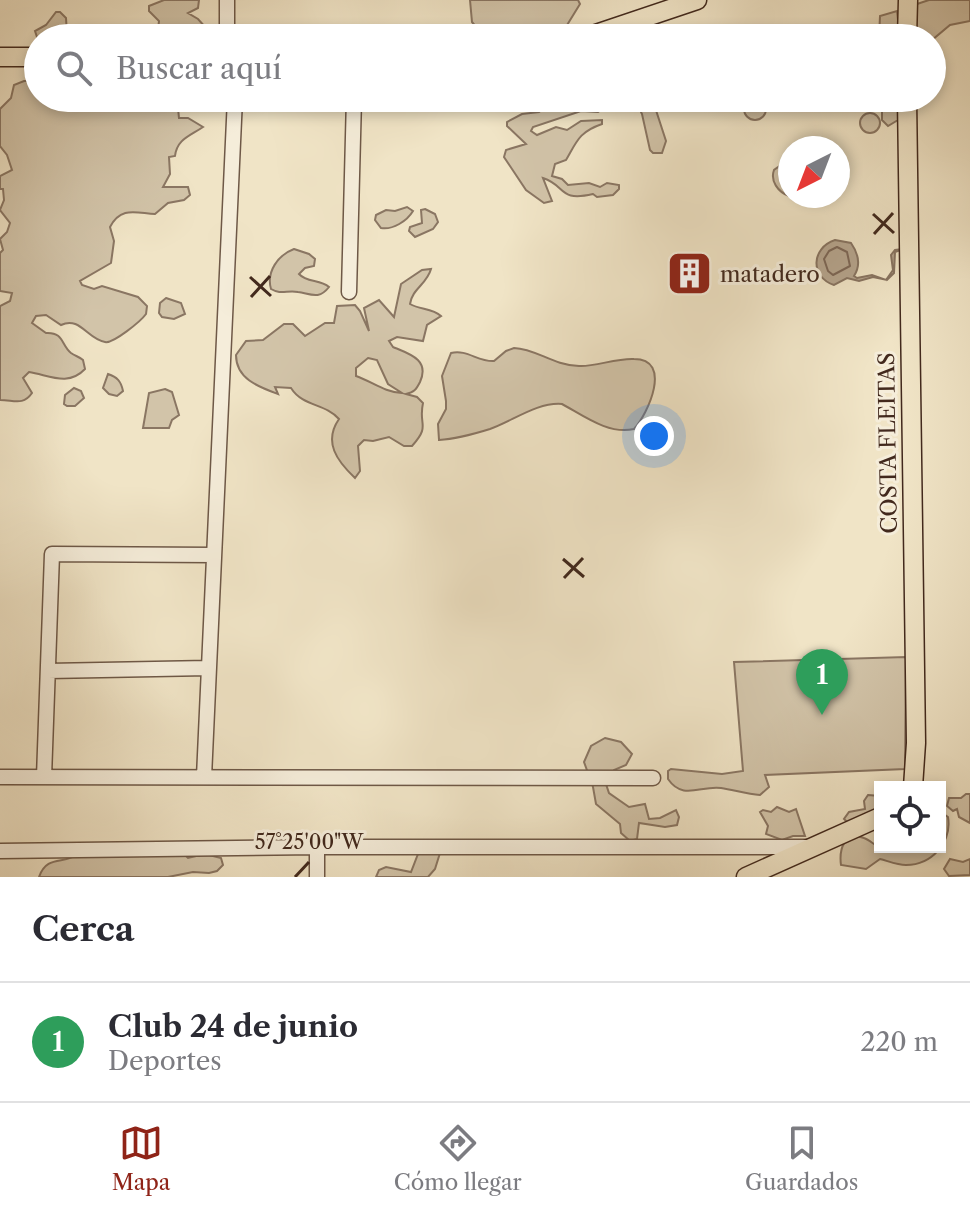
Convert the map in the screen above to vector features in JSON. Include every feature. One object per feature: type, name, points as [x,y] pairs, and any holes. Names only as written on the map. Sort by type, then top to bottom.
[{"type":"main road","points":[[614,24],[649,8],[697,0]]},
{"type":"main road","points":[[907,24],[908,0]]},
{"type":"main road","points":[[0,57],[24,57]]},
{"type":"main road","name":"COSTA FLEITAS","points":[[907,112],[916,743],[913,781]]},
{"type":"main road","points":[[746,877],[874,820]]},
{"type":"street","points":[[227,0],[227,24]]},
{"type":"street","points":[[204,777],[234,112]]},
{"type":"street","points":[[349,292],[354,112]]},
{"type":"street","points":[[44,777],[52,554],[214,555]]},
{"type":"street","points":[[48,671],[208,668]]},
{"type":"street","points":[[0,777],[653,778]]},
{"type":"street","points":[[0,851],[317,847],[813,847]]},
{"type":"street","points":[[317,847],[317,877]]},
{"type":"shaded area","points":[[164,0],[199,0],[198,8],[188,13],[202,24],[159,24],[149,6]]},
{"type":"shaded area","points":[[470,0],[578,0],[580,4],[568,24],[472,22]]},
{"type":"shaded area","points":[[929,0],[970,0],[970,21],[946,28],[946,24],[911,24],[908,7]]},
{"type":"shaded area","points":[[897,11],[898,24],[880,24],[880,16]]},
{"type":"shaded area","points":[[56,12],[66,18],[66,24],[47,24]]},
{"type":"shaded area","points":[[24,81],[24,112],[178,112],[179,118],[188,118],[203,127],[185,138],[175,156],[169,157],[170,174],[163,187],[188,187],[190,195],[184,200],[168,203],[155,214],[130,212],[119,216],[110,227],[114,241],[111,263],[80,281],[82,285],[94,289],[102,286],[138,297],[147,306],[146,314],[109,342],[93,337],[73,323],[61,325],[46,315],[36,316],[32,323],[46,333],[59,337],[71,353],[83,360],[85,369],[65,379],[29,372],[23,378],[32,393],[25,400],[18,401],[0,400],[0,306],[10,301],[12,293],[0,291],[0,253],[3,250],[0,239],[10,223],[0,210],[4,200],[0,176],[12,170],[0,146],[0,109],[11,98],[14,85]]},
{"type":"shaded area","points":[[578,112],[533,127],[531,131],[537,135],[556,127],[567,130],[581,121],[602,120],[602,124],[588,130],[580,138],[566,160],[555,164],[552,176],[568,185],[589,183],[600,187],[607,183],[619,185],[619,189],[613,195],[574,196],[543,178],[552,201],[544,203],[526,190],[504,157],[506,150],[526,144],[507,126],[507,122],[522,114]]},
{"type":"shaded area","points":[[657,112],[666,141],[662,153],[650,150],[642,114]]},
{"type":"shaded area","points":[[765,112],[763,117],[755,120],[745,113]]},
{"type":"shaded area","points":[[882,112],[899,112],[898,120],[888,126],[882,120]]},
{"type":"shaded area","points":[[870,113],[877,116],[880,123],[877,130],[870,133],[863,130],[860,123],[863,116]]},
{"type":"shaded area","points":[[778,167],[778,189],[774,182],[774,170]]},
{"type":"shaded area","points":[[407,207],[413,211],[395,226],[381,228],[375,220],[376,215],[386,210]]},
{"type":"shaded area","points":[[421,210],[435,214],[438,222],[433,229],[415,237],[409,231],[410,227],[422,223]]},
{"type":"shaded area","points":[[294,249],[315,259],[314,266],[305,268],[299,274],[329,287],[322,294],[271,289],[270,276],[275,265],[283,255]]},
{"type":"shaded area","points":[[431,269],[410,304],[441,316],[427,325],[423,341],[397,337],[389,341],[393,347],[417,359],[422,368],[417,387],[406,394],[417,397],[423,403],[423,429],[412,446],[404,446],[389,437],[364,440],[358,446],[360,471],[355,478],[334,451],[332,436],[339,419],[302,399],[291,388],[275,387],[278,394],[256,385],[240,370],[236,355],[246,341],[263,340],[284,324],[293,324],[305,336],[325,323],[334,323],[337,306],[355,305],[369,331],[364,308],[379,300],[394,317],[401,284],[422,270]],"holes":[[[368,358],[377,360],[388,384],[402,393],[384,389],[356,376],[356,368]]]},
{"type":"shaded area","points":[[166,298],[181,303],[185,314],[174,319],[162,317],[159,313],[160,303]]},
{"type":"shaded area","points":[[514,348],[579,366],[627,359],[646,361],[655,377],[654,388],[640,422],[634,429],[615,429],[588,419],[562,404],[553,404],[490,429],[439,440],[438,424],[446,409],[442,376],[451,353],[494,361]]},
{"type":"shaded area","points":[[108,374],[121,385],[123,391],[117,396],[103,388]]},
{"type":"shaded area","points":[[74,388],[81,391],[84,398],[75,406],[67,406],[64,404],[65,395]]},
{"type":"shaded area","points":[[165,389],[172,392],[179,415],[172,420],[169,428],[143,428],[149,393]]},
{"type":"shaded area","points":[[906,657],[905,769],[765,775],[769,787],[760,795],[721,788],[686,791],[674,786],[668,779],[671,769],[722,774],[743,771],[734,662]]},
{"type":"shaded area","points":[[605,738],[621,742],[632,754],[626,765],[614,770],[606,784],[609,793],[629,807],[645,804],[649,819],[660,818],[676,810],[679,817],[677,825],[665,827],[639,823],[637,839],[630,841],[621,833],[620,824],[596,804],[584,762],[591,746]]},
{"type":"shaded area","points":[[970,794],[970,823],[959,817],[957,809],[953,811],[947,806],[949,798],[961,798]]},
{"type":"shaded area","points":[[868,795],[874,796],[874,810],[847,822],[844,819],[849,812],[865,809],[864,801]]},
{"type":"shaded area","points":[[777,807],[789,812],[796,809],[805,836],[782,840],[766,834],[768,826],[760,812],[771,812]]},
{"type":"shaded area","points":[[857,836],[874,844],[874,853],[935,853],[915,864],[896,864],[880,859],[866,869],[841,865],[842,848],[847,839]]},
{"type":"shaded area","points":[[182,852],[188,858],[205,854],[221,858],[223,865],[209,873],[193,872],[168,877],[39,877],[46,865],[78,854]]},
{"type":"shaded area","points":[[440,853],[435,869],[428,877],[376,877],[379,870],[386,867],[411,872],[418,854]]},
{"type":"shaded area","points":[[950,859],[963,862],[970,859],[970,875],[949,876],[944,869]]},
{"type":"water","points":[[835,240],[851,243],[858,263],[854,276],[872,275],[884,279],[873,277],[859,281],[847,278],[834,285],[826,281],[816,262],[821,249]]},
{"type":"water","points":[[903,249],[895,252],[894,273],[886,280],[893,270],[891,255],[895,250]]},
{"type":"place","name":"matadero","points":[[689,274]]},
{"type":"place","name":"Club 24 de junio","points":[[822,715]]}]
